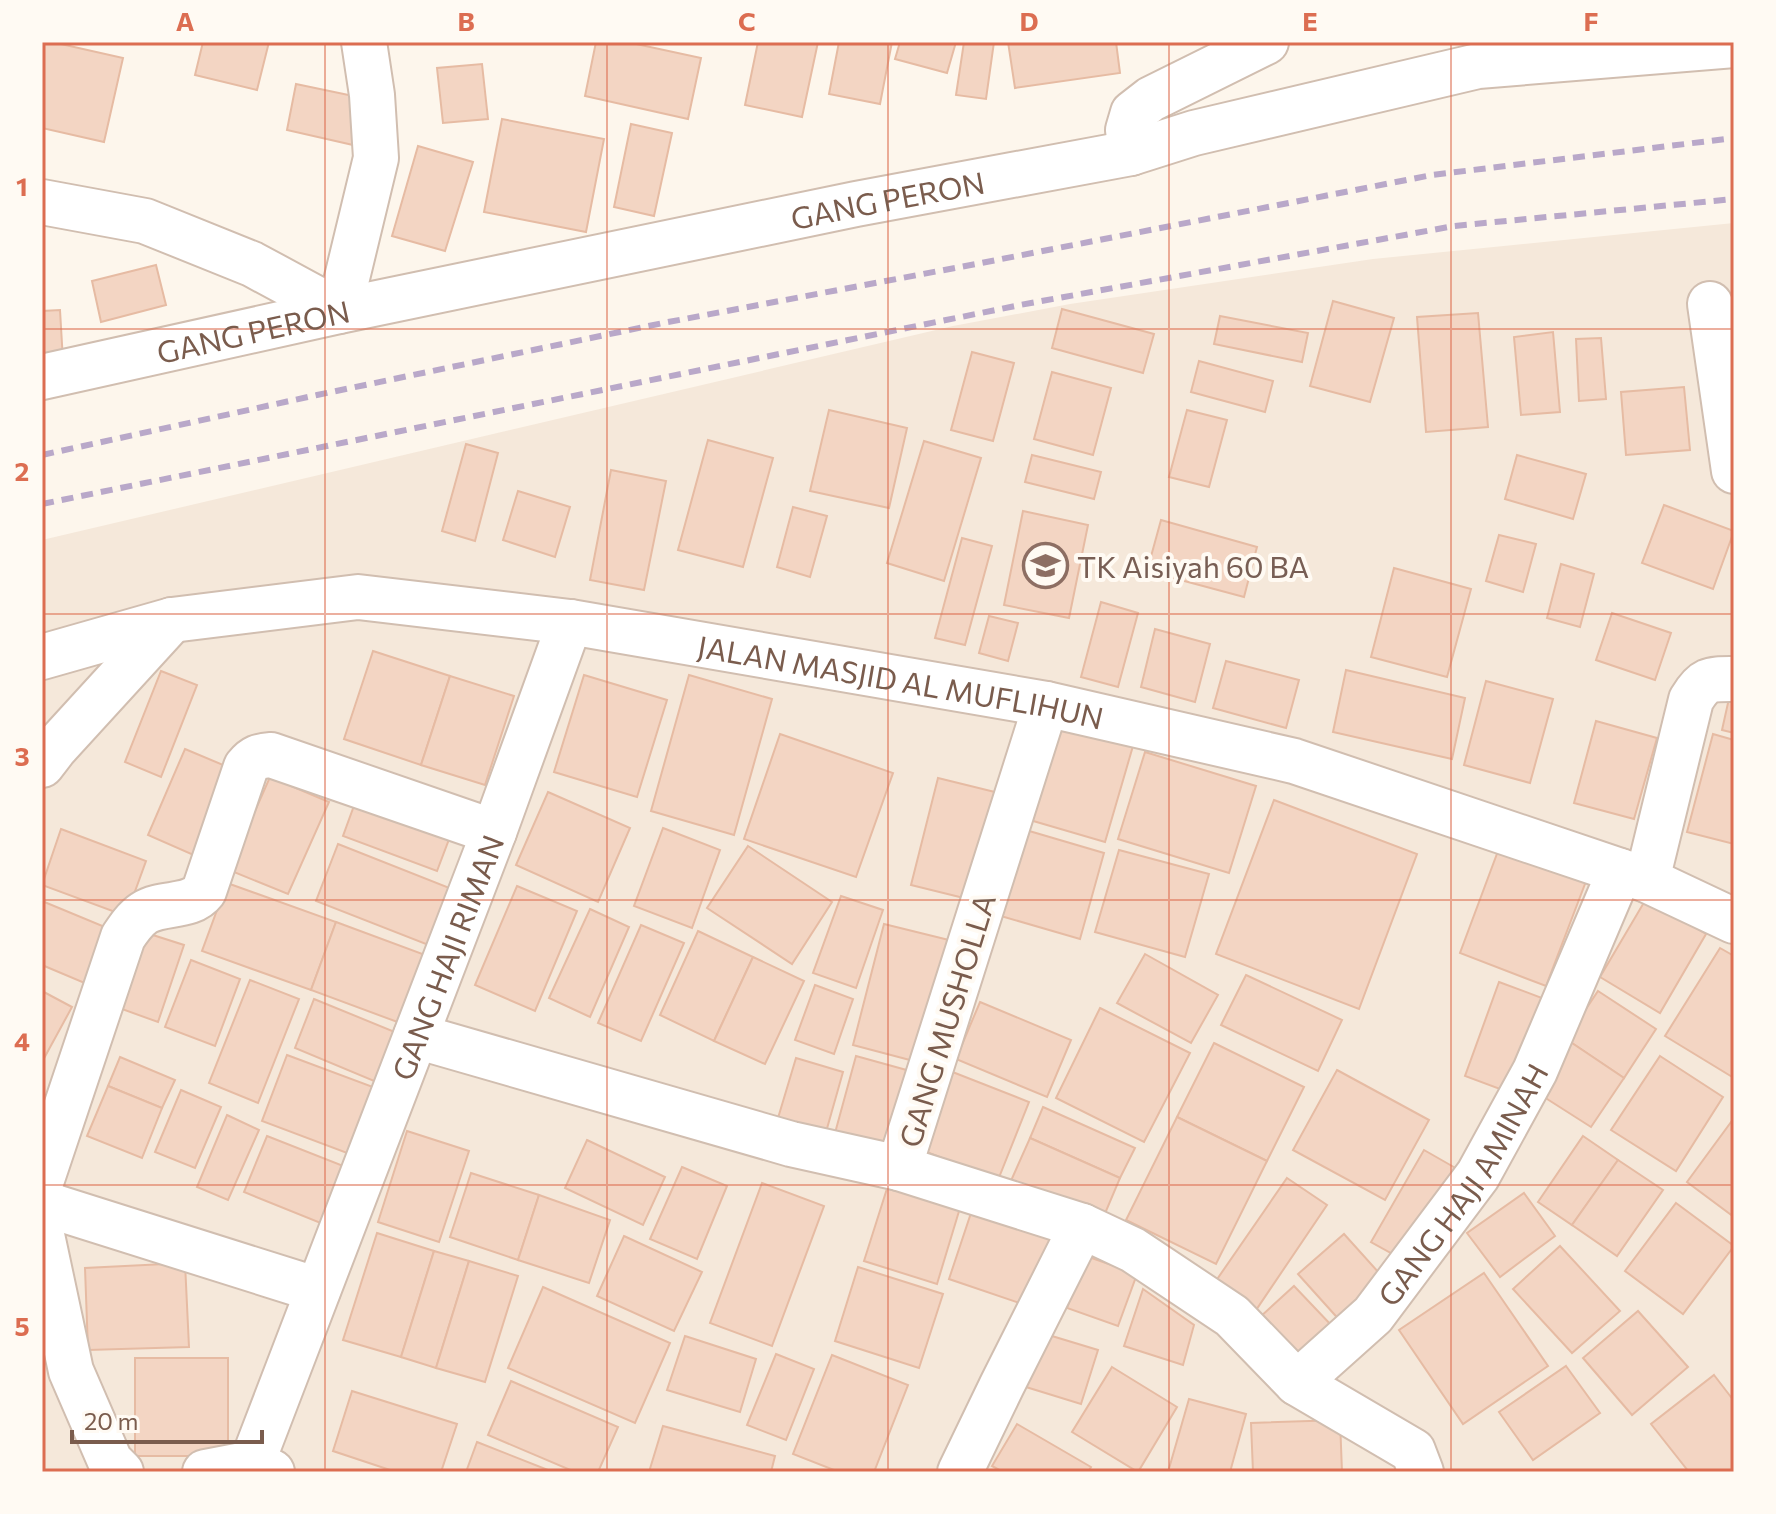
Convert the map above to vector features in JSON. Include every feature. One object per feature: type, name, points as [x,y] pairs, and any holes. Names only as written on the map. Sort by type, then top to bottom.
[{"type":"street","points":[[42,202],[145,221],[252,264],[339,311],[376,158],[372,95],[364,42]]},
{"type":"street","points":[[1131,153],[1128,130],[1133,113],[1151,99],[1266,42]]},
{"type":"street","name":"GANG PERON","points":[[42,377],[339,311],[856,204],[1131,153],[1194,133],[1478,66],[1734,45]]},
{"type":"street","points":[[1710,304],[1734,471]]},
{"type":"street","name":"JALAN MASJID AL MUFLIHUN","points":[[42,657],[172,620],[358,597],[570,622],[1046,704],[1294,761],[1634,875],[1734,921]]},
{"type":"street","points":[[42,765],[172,620]]},
{"type":"street","name":"GANG HAJI RIMAN","points":[[262,1468],[318,1290],[494,832],[570,622]]},
{"type":"street","name":"GANG HAJI AMINAH","points":[[1297,1383],[1373,1315],[1478,1175],[1535,1071],[1634,875],[1691,700],[1699,686],[1712,679],[1734,679]]},
{"type":"street","name":"GANG MUSHOLLA","points":[[1046,704],[899,1168],[1082,1226],[1133,1250],[1232,1316],[1297,1383]]},
{"type":"street","points":[[42,1179],[123,937],[146,911],[190,901],[204,891],[251,760],[271,755],[494,832]]},
{"type":"street","points":[[416,1036],[791,1144],[899,1168]]},
{"type":"street","points":[[42,1203],[318,1290]]},
{"type":"street","points":[[960,1472],[1082,1226]]},
{"type":"street","points":[[42,1235],[71,1371],[110,1461],[121,1472]]},
{"type":"street","points":[[1297,1383],[1413,1451],[1421,1472]]},
{"type":"street","points":[[205,1472],[262,1468]]},
{"type":"shaded area","points":[[1734,223],[1734,1472],[42,1472],[42,540],[953,326],[1070,304],[1373,259]]},
{"type":"building","points":[[42,42],[123,58],[104,142],[42,128]]},
{"type":"building","points":[[203,42],[269,42],[257,90],[195,75]]},
{"type":"building","points":[[596,42],[627,42],[701,58],[688,119],[585,96]]},
{"type":"building","points":[[758,42],[818,42],[802,117],[745,105]]},
{"type":"building","points":[[839,42],[892,42],[880,104],[829,94]]},
{"type":"building","points":[[900,42],[956,42],[947,73],[895,59]]},
{"type":"building","points":[[964,42],[994,42],[986,99],[956,95]]},
{"type":"building","points":[[1008,42],[1116,42],[1120,73],[1015,88]]},
{"type":"building","points":[[482,64],[488,119],[443,123],[437,68]]},
{"type":"building","points":[[296,84],[363,98],[353,145],[287,130]]},
{"type":"building","points":[[502,119],[604,139],[586,232],[484,212]]},
{"type":"building","points":[[631,124],[672,133],[654,216],[614,207]]},
{"type":"building","points":[[418,146],[473,162],[445,251],[392,236]]},
{"type":"building","points":[[156,265],[166,305],[101,322],[92,281]]},
{"type":"building","points":[[1333,301],[1394,318],[1370,402],[1310,386]]},
{"type":"building","points":[[1062,309],[1154,334],[1143,373],[1052,348]]},
{"type":"building","points":[[60,310],[63,361],[42,362],[42,311]]},
{"type":"building","points":[[1478,313],[1488,427],[1426,432],[1417,317]]},
{"type":"building","points":[[1220,316],[1308,333],[1302,362],[1214,344]]},
{"type":"building","points":[[1553,332],[1560,412],[1521,415],[1514,337]]},
{"type":"building","points":[[1601,338],[1606,399],[1579,401],[1576,339]]},
{"type":"building","points":[[972,352],[1014,363],[993,441],[951,430]]},
{"type":"building","points":[[1199,361],[1273,381],[1265,412],[1191,392]]},
{"type":"building","points":[[1052,372],[1111,388],[1093,455],[1034,439]]},
{"type":"building","points":[[1684,387],[1690,450],[1626,455],[1621,392]]},
{"type":"building","points":[[829,410],[907,428],[889,508],[810,491]]},
{"type":"building","points":[[1187,410],[1227,420],[1209,487],[1169,477]]},
{"type":"building","points":[[708,440],[773,458],[743,567],[678,550]]},
{"type":"building","points":[[924,441],[981,458],[944,581],[887,563]]},
{"type":"building","points":[[466,444],[498,453],[475,541],[442,531]]},
{"type":"building","points":[[1032,455],[1101,472],[1094,499],[1025,482]]},
{"type":"building","points":[[1517,455],[1586,474],[1573,519],[1505,499]]},
{"type":"building","points":[[611,470],[666,481],[644,590],[590,580]]},
{"type":"building","points":[[518,491],[570,507],[555,557],[503,540]]},
{"type":"building","points":[[1664,505],[1734,531],[1713,589],[1642,563]]},
{"type":"building","points":[[793,507],[827,516],[810,577],[777,567]]},
{"type":"building","name":"TK Aisiyah 60 BA","points":[[1023,511],[1088,525],[1069,618],[1004,605]]},
{"type":"building","points":[[1161,520],[1257,547],[1244,597],[1147,571]]},
{"type":"building","points":[[1499,535],[1536,544],[1523,592],[1486,581]]},
{"type":"building","points":[[962,538],[992,546],[965,645],[935,638]]},
{"type":"building","points":[[1561,564],[1594,574],[1580,627],[1547,618]]},
{"type":"building","points":[[1394,568],[1471,589],[1447,677],[1371,657]]},
{"type":"building","points":[[1101,602],[1138,613],[1118,687],[1081,677]]},
{"type":"building","points":[[1612,613],[1671,633],[1655,680],[1596,660]]},
{"type":"building","points":[[989,616],[1018,623],[1008,661],[979,653]]},
{"type":"building","points":[[1155,629],[1210,644],[1195,702],[1141,687]]},
{"type":"building","points":[[373,651],[450,676],[421,765],[344,739]]},
{"type":"building","points":[[1226,661],[1299,680],[1286,728],[1213,708]]},
{"type":"building","points":[[1346,670],[1465,698],[1452,759],[1333,732]]},
{"type":"building","points":[[161,671],[197,685],[161,777],[125,762]]},
{"type":"building","points":[[584,675],[667,700],[637,797],[554,772]]},
{"type":"building","points":[[689,675],[772,699],[734,835],[651,811]]},
{"type":"building","points":[[450,676],[514,696],[485,785],[421,765]]},
{"type":"building","points":[[1486,681],[1553,699],[1530,783],[1464,765]]},
{"type":"building","points":[[1730,694],[1734,695],[1734,733],[1722,730]]},
{"type":"building","points":[[1596,721],[1657,738],[1634,819],[1574,803]]},
{"type":"building","points":[[1051,722],[1133,746],[1105,842],[1023,818]]},
{"type":"building","points":[[780,734],[893,773],[856,877],[744,839]]},
{"type":"building","points":[[1713,734],[1734,740],[1734,844],[1687,832]]},
{"type":"building","points":[[185,749],[235,770],[198,857],[148,835]]},
{"type":"building","points":[[1145,752],[1256,786],[1229,873],[1118,839]]},
{"type":"building","points":[[270,777],[329,802],[288,894],[229,870]]},
{"type":"building","points":[[938,778],[1007,795],[980,902],[911,885]]},
{"type":"building","points":[[359,792],[454,826],[437,871],[343,836]]},
{"type":"building","points":[[548,792],[630,828],[598,902],[516,865]]},
{"type":"building","points":[[1274,800],[1417,854],[1359,1009],[1216,954]]},
{"type":"building","points":[[663,828],[720,850],[692,928],[634,906]]},
{"type":"building","points":[[1019,828],[1104,853],[1080,939],[994,914]]},
{"type":"building","points":[[61,829],[146,861],[126,916],[42,885]]},
{"type":"building","points":[[1501,843],[1588,876],[1546,986],[1460,953]]},
{"type":"building","points":[[338,844],[452,889],[431,946],[316,901]]},
{"type":"building","points":[[748,846],[832,902],[792,964],[707,908]]},
{"type":"building","points":[[1119,850],[1209,874],[1185,957],[1095,932]]},
{"type":"building","points":[[227,883],[336,922],[311,990],[202,951]]},
{"type":"building","points":[[517,886],[577,911],[535,1011],[475,985]]},
{"type":"building","points":[[841,896],[883,910],[856,988],[813,973]]},
{"type":"building","points":[[1646,899],[1706,934],[1660,1013],[1600,977]]},
{"type":"building","points":[[42,901],[117,932],[94,987],[42,965]]},
{"type":"building","points":[[590,909],[629,927],[590,1017],[549,998]]},
{"type":"building","points":[[336,922],[436,959],[411,1027],[311,990]]},
{"type":"building","points":[[884,924],[957,942],[925,1064],[853,1045]]},
{"type":"building","points":[[641,925],[684,943],[641,1041],[598,1023]]},
{"type":"building","points":[[134,929],[184,945],[158,1022],[108,1004]]},
{"type":"building","points":[[698,931],[753,957],[714,1041],[660,1015]]},
{"type":"building","points":[[1720,948],[1734,956],[1734,1078],[1665,1036]]},
{"type":"building","points":[[1145,954],[1218,995],[1191,1043],[1117,1003]]},
{"type":"building","points":[[753,957],[804,981],[765,1064],[714,1041]]},
{"type":"building","points":[[191,960],[240,979],[215,1046],[165,1027]]},
{"type":"building","points":[[1246,975],[1342,1020],[1318,1071],[1221,1025]]},
{"type":"building","points":[[250,980],[299,999],[258,1103],[209,1083]]},
{"type":"building","points":[[1499,982],[1542,998],[1508,1092],[1465,1076]]},
{"type":"building","points":[[815,985],[853,999],[834,1054],[795,1040]]},
{"type":"building","points":[[42,991],[72,1007],[42,1062]]},
{"type":"building","points":[[1598,991],[1656,1029],[1624,1078],[1566,1039]]},
{"type":"building","points":[[314,999],[407,1037],[386,1086],[295,1048]]},
{"type":"building","points":[[980,1002],[1071,1040],[1047,1097],[956,1059]]},
{"type":"building","points":[[1100,1008],[1190,1053],[1144,1142],[1056,1098]]},
{"type":"building","points":[[1566,1039],[1624,1078],[1591,1127],[1533,1090]]},
{"type":"building","points":[[1214,1043],[1304,1087],[1267,1161],[1177,1117]]},
{"type":"building","points":[[287,1055],[389,1093],[363,1159],[262,1121]]},
{"type":"building","points":[[856,1056],[921,1074],[901,1150],[835,1133]]},
{"type":"building","points":[[1660,1056],[1723,1097],[1676,1171],[1611,1130]]},
{"type":"building","points":[[120,1057],[175,1080],[162,1108],[108,1086]]},
{"type":"building","points":[[796,1058],[843,1072],[826,1132],[778,1118]]},
{"type":"building","points":[[1337,1070],[1429,1120],[1385,1200],[1293,1150]]},
{"type":"building","points":[[950,1071],[1029,1102],[998,1180],[919,1149]]},
{"type":"building","points":[[108,1086],[162,1108],[142,1158],[87,1136]]},
{"type":"building","points":[[181,1090],[221,1107],[195,1168],[155,1152]]},
{"type":"building","points":[[1043,1107],[1135,1148],[1120,1178],[1030,1138]]},
{"type":"building","points":[[227,1115],[259,1130],[228,1200],[197,1187]]},
{"type":"building","points":[[1177,1117],[1267,1161],[1216,1264],[1126,1220]]},
{"type":"building","points":[[1734,1118],[1734,1217],[1687,1182]]},
{"type":"building","points":[[407,1131],[469,1151],[439,1242],[378,1222]]},
{"type":"building","points":[[267,1136],[351,1169],[328,1226],[244,1192]]},
{"type":"building","points":[[1583,1136],[1618,1160],[1572,1225],[1538,1202]]},
{"type":"building","points":[[1030,1138],[1120,1178],[1101,1223],[1010,1183]]},
{"type":"building","points":[[587,1140],[665,1177],[643,1225],[565,1188]]},
{"type":"building","points":[[1424,1150],[1459,1170],[1407,1262],[1371,1242]]},
{"type":"building","points":[[1618,1160],[1663,1190],[1617,1256],[1572,1225]]},
{"type":"building","points":[[682,1167],[727,1186],[697,1259],[650,1239]]},
{"type":"building","points":[[471,1173],[539,1195],[518,1260],[450,1237]]},
{"type":"building","points":[[891,1176],[963,1198],[937,1284],[864,1261]]},
{"type":"building","points":[[1287,1178],[1327,1205],[1252,1316],[1211,1288]]},
{"type":"building","points":[[762,1183],[824,1206],[772,1346],[710,1323]]},
{"type":"building","points":[[1524,1193],[1555,1236],[1500,1277],[1467,1233]]},
{"type":"building","points":[[539,1195],[610,1220],[589,1283],[518,1260]]},
{"type":"building","points":[[1676,1203],[1734,1246],[1683,1314],[1625,1271]]},
{"type":"building","points":[[973,1207],[1058,1236],[1034,1308],[949,1279]]},
{"type":"building","points":[[377,1233],[434,1251],[401,1357],[343,1340]]},
{"type":"building","points":[[1344,1234],[1389,1284],[1343,1324],[1298,1274]]},
{"type":"building","points":[[624,1236],[702,1272],[674,1331],[597,1296]]},
{"type":"building","points":[[1560,1246],[1620,1311],[1572,1353],[1513,1289]]},
{"type":"building","points":[[434,1251],[469,1261],[436,1368],[401,1357]]},
{"type":"building","points":[[1086,1256],[1137,1274],[1118,1326],[1067,1308]]},
{"type":"building","points":[[469,1261],[518,1276],[485,1382],[436,1368]]},
{"type":"building","points":[[185,1263],[189,1347],[88,1350],[85,1268]]},
{"type":"building","points":[[858,1267],[943,1294],[919,1368],[835,1341]]},
{"type":"building","points":[[1484,1273],[1548,1366],[1463,1424],[1399,1330]]},
{"type":"building","points":[[1294,1286],[1333,1327],[1287,1369],[1248,1328]]},
{"type":"building","points":[[543,1287],[670,1343],[635,1423],[508,1368]]},
{"type":"building","points":[[1143,1289],[1194,1325],[1183,1365],[1124,1346]]},
{"type":"building","points":[[1638,1311],[1688,1367],[1632,1415],[1583,1358]]},
{"type":"building","points":[[1042,1333],[1098,1350],[1081,1404],[1026,1387]]},
{"type":"building","points":[[685,1336],[756,1359],[740,1412],[667,1390]]},
{"type":"building","points":[[776,1354],[814,1369],[786,1440],[747,1425]]},
{"type":"building","points":[[832,1355],[908,1385],[874,1472],[839,1472],[793,1454]]},
{"type":"building","points":[[135,1358],[228,1358],[228,1456],[135,1456]]},
{"type":"building","points":[[1566,1366],[1600,1413],[1533,1460],[1499,1412]]},
{"type":"building","points":[[1112,1367],[1177,1407],[1138,1472],[1072,1432]]},
{"type":"building","points":[[1714,1375],[1734,1401],[1734,1472],[1689,1472],[1651,1424]]},
{"type":"building","points":[[511,1381],[618,1427],[598,1472],[575,1472],[488,1435]]},
{"type":"building","points":[[352,1391],[457,1424],[441,1472],[396,1472],[333,1451]]},
{"type":"building","points":[[1189,1399],[1246,1414],[1230,1472],[1168,1472]]},
{"type":"building","points":[[1340,1420],[1342,1472],[1253,1472],[1251,1423]]},
{"type":"building","points":[[1017,1424],[1091,1467],[1088,1472],[1003,1472],[992,1466]]},
{"type":"building","points":[[663,1426],[775,1456],[771,1472],[649,1472]]},
{"type":"building","points":[[477,1442],[553,1472],[466,1472]]},
{"type":"railway","points":[[42,455],[663,323],[1432,175],[1734,138]]},
{"type":"railway","points":[[42,504],[1020,305],[1454,226],[1734,199]]},
{"type":"place","name":"TK Aisiyah 60 BA","points":[[1046,565]]}]
